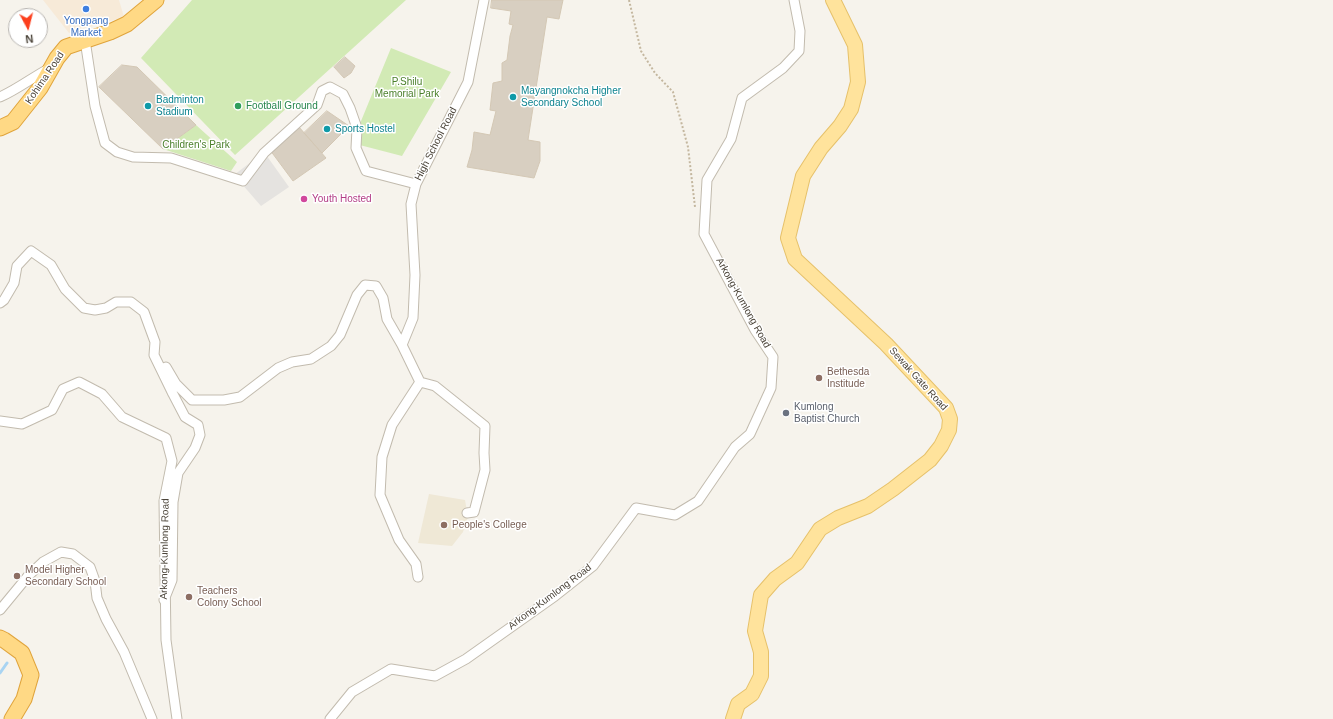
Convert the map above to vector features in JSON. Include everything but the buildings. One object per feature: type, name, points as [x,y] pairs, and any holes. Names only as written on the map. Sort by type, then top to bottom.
[{"type":"highway","name":"Kohima Road","points":[[0,128],[13,122],[40,88],[66,47],[110,32],[127,24],[156,0]]},
{"type":"highway","points":[[0,638],[22,653],[30,676],[24,699],[12,719]]},
{"type":"main road","name":"Sewak Gate Road","points":[[733,719],[738,704],[752,694],[761,676],[761,652],[755,631],[761,595],[775,579],[798,563],[820,529],[838,518],[868,506],[893,489],[930,460],[942,446],[950,425],[950,419],[946,408],[886,344],[795,259],[788,238],[803,176],[821,148],[840,126],[851,109],[858,82],[855,45],[833,0]]},
{"type":"street","name":"High School Road","points":[[402,345],[413,318],[415,276],[411,204],[416,184],[468,82],[484,0]]},
{"type":"street","name":"Arkong-Kumlong Road","points":[[332,719],[352,692],[391,669],[435,676],[466,659],[555,596],[593,566],[636,508],[675,515],[698,501],[735,447],[750,434],[771,388],[773,357],[755,330],[704,234],[707,180],[731,139],[742,98],[783,68],[799,51],[800,31],[794,0]]},
{"type":"street","points":[[85,40],[95,106],[105,143],[117,152],[133,157],[171,158],[243,181],[264,153],[317,105],[322,91],[330,87],[343,94],[350,108],[357,128],[356,148],[366,171],[416,184]]},
{"type":"street","points":[[0,97],[53,66]]},
{"type":"street","points":[[0,303],[4,300],[14,283],[17,266],[32,251],[51,265],[65,289],[84,308],[95,310],[106,308],[116,302],[131,302],[144,312],[165,366],[176,384],[192,400],[224,400],[240,397],[278,368],[292,362],[311,359],[331,346],[340,335],[357,295],[365,285],[376,286],[383,298],[387,319],[402,345],[420,382]]},
{"type":"street","points":[[155,342],[154,355],[185,417],[198,425],[200,435],[195,448],[178,473],[173,502],[172,580],[164,600]]},
{"type":"street","name":"Arkong-Kumlong Road","points":[[0,421],[22,424],[52,410],[63,389],[79,382],[102,394],[122,417],[166,438],[172,461],[164,501],[164,600],[166,640],[177,719]]},
{"type":"street","points":[[420,382],[436,386],[485,426],[485,470],[474,512],[468,513]]},
{"type":"street","points":[[418,577],[416,564],[399,540],[380,495],[382,457],[392,425],[420,382]]},
{"type":"street","points":[[0,610],[28,576],[43,562],[61,552],[73,554],[90,568],[97,598],[106,619],[124,652],[152,719]]},
{"type":"path","points":[[629,0],[641,51],[655,73],[673,92],[688,146],[696,212]]},
{"type":"shaded area","name":"Yongpang Market","points":[[43,0],[119,0],[124,17],[69,33]]},
{"type":"shaded area","points":[[264,152],[289,187],[261,206],[234,175]]},
{"type":"shaded area","name":"People's College","points":[[429,494],[465,500],[468,517],[463,532],[452,546],[418,543]]},
{"type":"green space","name":"Football Ground","points":[[192,0],[406,0],[235,155],[141,58]]},
{"type":"green space","name":"P.Shilu Memorial Park","points":[[391,48],[451,72],[402,156],[352,143]]},
{"type":"green space","name":"Children's Park","points":[[196,125],[237,162],[231,171],[163,149]]},
{"type":"waterway","points":[[0,673],[7,663]]},
{"type":"place","name":"Yongpang Market","points":[[86,9]]},
{"type":"place","name":"Mayangnokcha Higher Secondary School","points":[[513,97]]},
{"type":"place","name":"Badminton Stadium","points":[[148,106]]},
{"type":"place","name":"Football Ground","points":[[238,106]]},
{"type":"place","name":"Sports Hostel","points":[[327,129]]},
{"type":"place","name":"Youth Hosted","points":[[304,199]]},
{"type":"place","name":"Bethesda Institude","points":[[819,378]]},
{"type":"place","name":"Kumlong Baptist Church","points":[[786,413]]},
{"type":"place","name":"People's College","points":[[444,525]]},
{"type":"place","name":"Model Higher Secondary School","points":[[17,576]]},
{"type":"place","name":"Teachers Colony School","points":[[189,597]]}]
